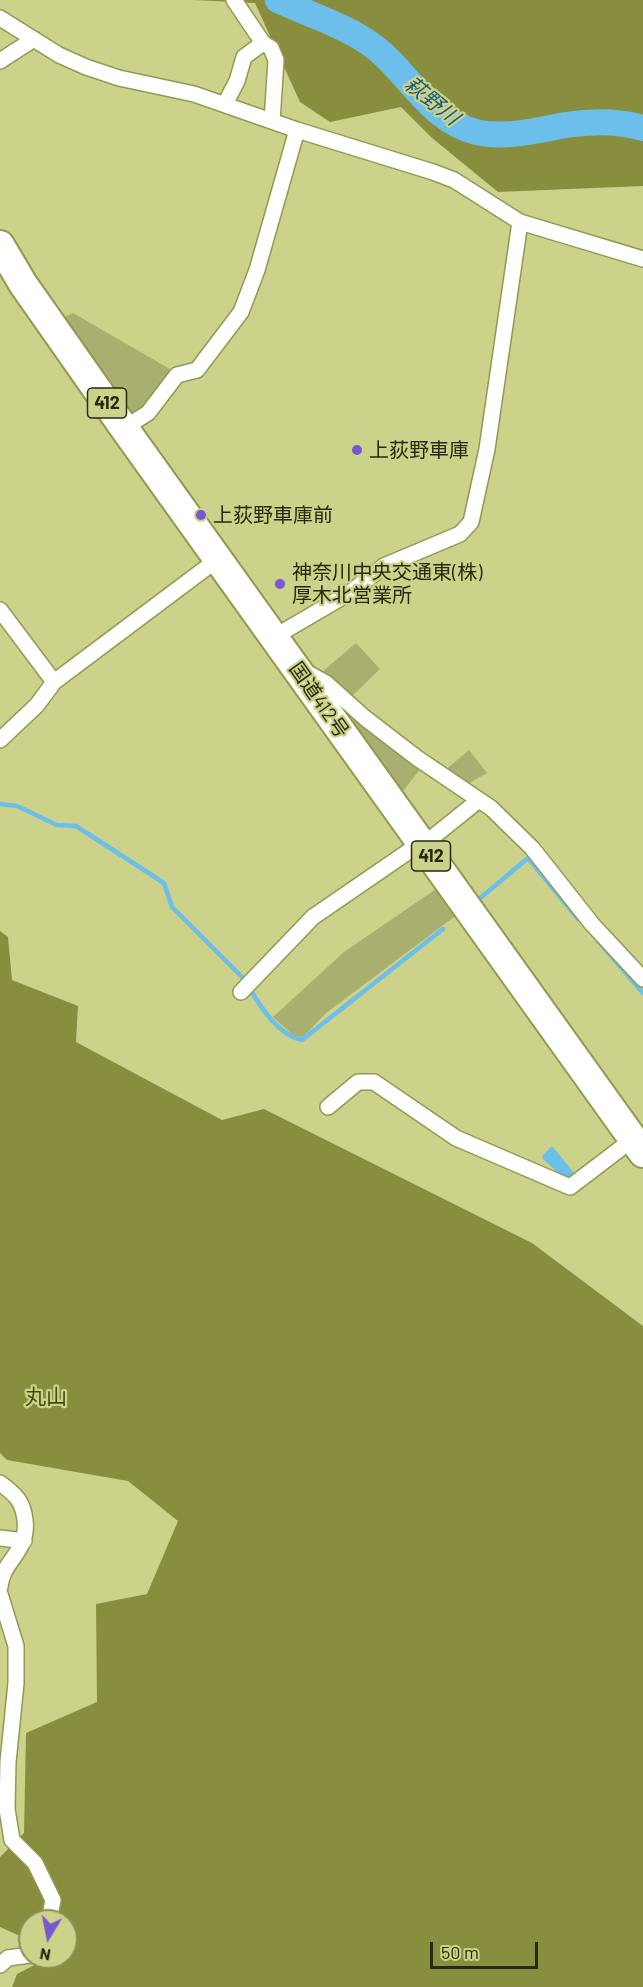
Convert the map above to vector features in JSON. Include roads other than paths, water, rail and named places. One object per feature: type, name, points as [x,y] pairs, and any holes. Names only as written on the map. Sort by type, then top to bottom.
[{"type":"highway","name":"国道412号","points":[[0,245],[23,284],[124,428],[638,1146]]},
{"type":"street","points":[[234,0],[263,43],[271,48],[276,60],[272,121]]},
{"type":"street","points":[[0,18],[86,67],[225,104],[297,130],[454,180],[520,222],[643,259]]},
{"type":"street","points":[[0,61],[34,39]]},
{"type":"street","points":[[225,104],[237,81],[244,57],[263,43]]},
{"type":"street","points":[[124,428],[148,413],[177,375],[197,370],[241,312],[257,270],[297,130]]},
{"type":"street","points":[[274,637],[351,591],[384,566],[460,534],[471,522],[487,449],[520,222]]},
{"type":"street","points":[[0,740],[37,705],[54,681],[218,558]]},
{"type":"street","points":[[0,610],[54,681]]},
{"type":"street","points":[[295,666],[326,683],[391,739],[491,808],[532,848],[592,924],[643,980]]},
{"type":"street","points":[[245,988],[313,917],[412,849],[423,845],[479,800]]},
{"type":"street","points":[[328,1107],[358,1082],[374,1082],[456,1138],[570,1187],[638,1146]]},
{"type":"street","points":[[0,1483],[16,1494],[23,1505],[27,1534],[1,1579],[0,1587]]},
{"type":"street","points":[[0,1538],[24,1541]]},
{"type":"street","points":[[0,1594],[16,1646],[16,1683],[8,1762],[7,1809],[12,1840],[35,1863],[53,1900],[51,1909]]},
{"type":"street","points":[[0,1965],[8,1958],[18,1957]]},
{"type":"water","points":[[551,1147],[578,1178],[567,1181],[543,1159],[542,1156]]},
{"type":"waterway","name":"萩野川","points":[[278,0],[336,25],[369,43],[383,54],[444,117],[476,132],[510,134],[595,122],[643,128]]},
{"type":"waterway","points":[[0,804],[17,806],[57,825],[76,826],[164,883],[172,907],[246,981]]},
{"type":"waterway","points":[[478,900],[528,858],[578,919]]},
{"type":"waterway","points":[[250,989],[278,1027],[302,1040],[443,929]]},
{"type":"waterway","points":[[598,941],[643,993]]},
{"type":"place","name":"上荻野車庫","points":[[357,450]]},
{"type":"place","name":"上荻野車庫前","points":[[201,515]]},
{"type":"place","name":"神奈川中央交通東(株) 厚木北営業所","points":[[280,584]]},
{"type":"district","name":"丸山","points":[[46,1397]]}]
